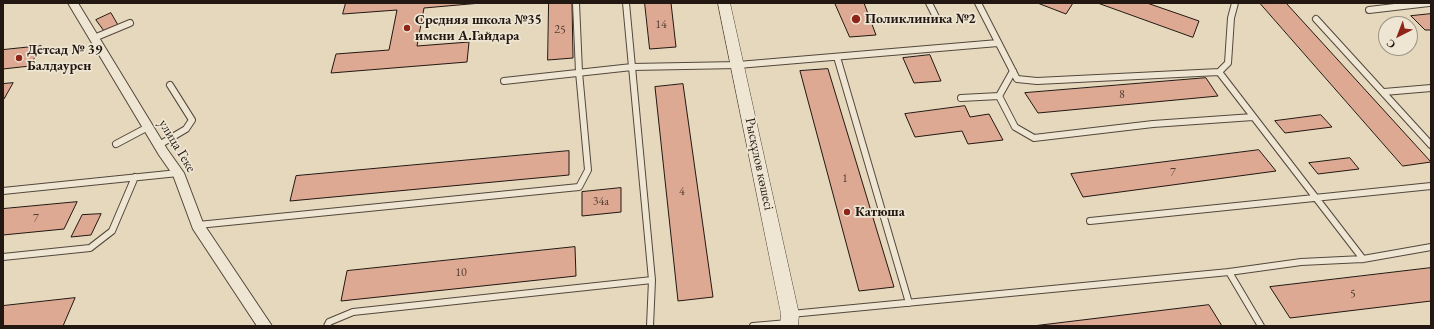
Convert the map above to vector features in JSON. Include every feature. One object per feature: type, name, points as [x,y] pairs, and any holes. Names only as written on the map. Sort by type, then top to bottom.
[{"type":"street","name":"улица Геке","points":[[73,3],[159,145],[178,173],[198,225],[265,326]]},
{"type":"street","name":"Рысқұлов көшесі","points":[[724,3],[738,65],[789,321]]},
{"type":"lane","points":[[198,225],[579,187],[588,170],[579,72],[576,3]]},
{"type":"lane","points":[[626,3],[652,280],[650,326]]},
{"type":"lane","points":[[929,3],[936,17]]},
{"type":"lane","points":[[978,3],[1017,79],[1036,81],[1219,72],[1228,63],[1231,18],[1235,3]]},
{"type":"lane","points":[[1369,10],[1430,3]]},
{"type":"lane","points":[[1316,19],[1431,145]]},
{"type":"lane","points":[[94,38],[130,23]]},
{"type":"lane","points":[[504,81],[632,67],[738,65],[998,43]]},
{"type":"lane","points":[[837,57],[910,303]]},
{"type":"lane","points":[[999,96],[1013,71]]},
{"type":"lane","points":[[1219,72],[1363,259]]},
{"type":"lane","points":[[159,145],[186,129],[192,120],[170,85]]},
{"type":"lane","points":[[1384,92],[1431,88]]},
{"type":"lane","points":[[999,96],[1015,127],[1034,138],[1153,124],[1253,117]]},
{"type":"lane","points":[[960,98],[999,96]]},
{"type":"lane","points":[[116,144],[148,126]]},
{"type":"lane","points":[[3,191],[178,173]]},
{"type":"lane","points":[[3,257],[90,248],[112,231],[135,177]]},
{"type":"lane","points":[[1090,221],[1430,187]]},
{"type":"lane","points":[[753,326],[910,303],[1229,272],[1301,262],[1363,259],[1431,247]]},
{"type":"lane","points":[[1229,272],[1261,326]]},
{"type":"lane","points":[[327,326],[329,322],[353,312],[652,280]]},
{"type":"building","name":"Средняя школа №35 имени А.Гайдара","points":[[346,3],[481,3],[424,8],[417,46],[469,42],[467,62],[331,73],[336,54],[389,50],[397,10],[343,14]]},
{"type":"building","points":[[549,3],[572,3],[573,58],[548,60]]},
{"type":"building","points":[[645,3],[671,3],[676,47],[650,49]]},
{"type":"building","name":"Поликлиника №2","points":[[835,3],[864,3],[876,35],[850,37]]},
{"type":"building","points":[[1073,3],[1066,14],[1040,4]]},
{"type":"building","points":[[1098,3],[1147,3],[1199,21],[1193,37]]},
{"type":"building","points":[[1260,3],[1286,3],[1431,162],[1403,166]]},
{"type":"building","points":[[111,13],[118,25],[104,31],[96,20]]},
{"type":"building","points":[[1431,14],[1431,30],[1425,30],[1418,23],[1418,16],[1411,16]]},
{"type":"building","name":"Детсад № 39 Балдаурен","points":[[41,46],[30,66],[3,69],[3,50]]},
{"type":"building","points":[[930,55],[941,81],[914,83],[903,58]]},
{"type":"building","points":[[828,69],[894,287],[859,291],[800,71]]},
{"type":"building","points":[[1206,78],[1218,96],[1038,113],[1025,93]]},
{"type":"building","name":"Детсад № 39 Балдаурен","points":[[13,83],[4,99],[3,99],[3,84]]},
{"type":"building","points":[[683,84],[713,297],[678,301],[655,87]]},
{"type":"building","points":[[965,106],[970,117],[989,114],[1003,140],[968,144],[962,131],[915,137],[905,114]]},
{"type":"building","points":[[1321,115],[1332,127],[1285,133],[1275,121]]},
{"type":"building","points":[[1259,150],[1276,171],[1083,197],[1071,174]]},
{"type":"building","points":[[569,151],[569,175],[290,201],[296,176]]},
{"type":"building","points":[[1350,158],[1359,169],[1318,174],[1309,163]]},
{"type":"building","points":[[621,188],[621,212],[582,216],[582,192]]},
{"type":"building","points":[[77,202],[64,229],[3,235],[3,209]]},
{"type":"building","points":[[101,214],[91,235],[71,237],[82,215]]},
{"type":"building","points":[[575,247],[576,276],[341,301],[347,271]]},
{"type":"building","points":[[1431,268],[1431,301],[1290,318],[1270,287]]},
{"type":"building","points":[[75,298],[63,326],[3,326],[3,306]]},
{"type":"building","points":[[1209,305],[1222,326],[1033,326]]},
{"type":"place","name":"Поликлиника №2","points":[[856,19]]},
{"type":"place","name":"Средняя школа №35 имени А.Гайдара","points":[[407,28]]},
{"type":"place","name":"Детсад № 39 Балдаурен","points":[[19,58]]},
{"type":"place","name":"Катюша","points":[[847,212]]}]
